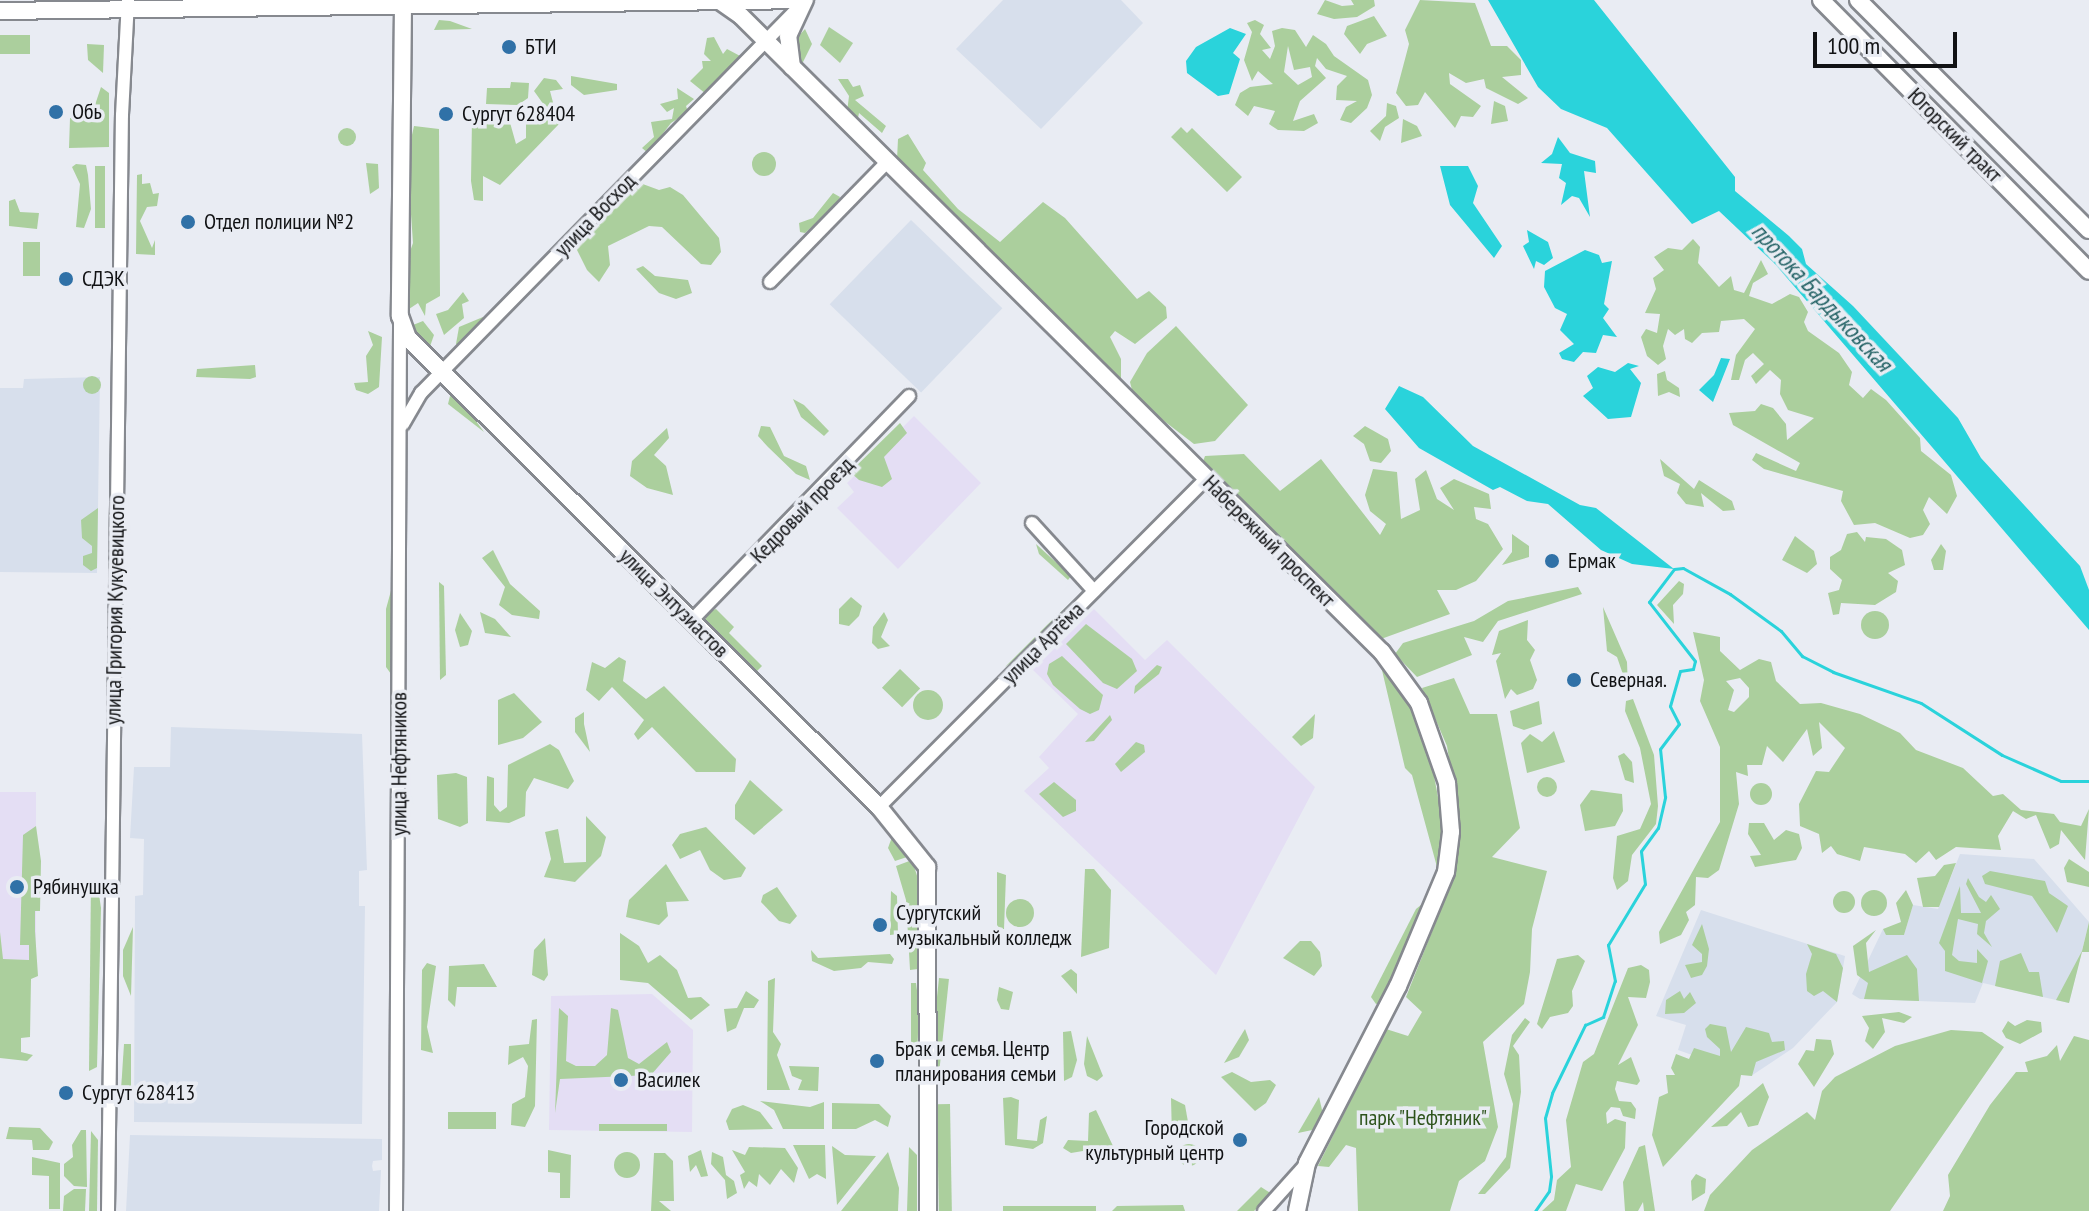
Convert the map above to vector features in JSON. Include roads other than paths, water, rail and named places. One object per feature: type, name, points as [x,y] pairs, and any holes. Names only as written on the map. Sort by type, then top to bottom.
[{"type":"main road","points":[[0,11],[128,4],[805,0],[788,36],[792,69]]},
{"type":"main road","name":"Югорский тракт","points":[[1821,0],[2089,271]]},
{"type":"main road","name":"Югорский тракт","points":[[1858,0],[2089,230]]},
{"type":"main road","points":[[400,316],[403,2]]},
{"type":"main road","name":"Набережный проспект","points":[[721,2],[765,40],[1396,668],[1431,728],[1447,783],[1451,832],[1441,889],[1398,986],[1307,1163],[1297,1211]]},
{"type":"main road","name":"улица Энтузиастов","points":[[400,316],[408,338],[441,373],[879,807],[922,855],[930,880],[928,1211]]},
{"type":"street","name":"улица Восход","points":[[399,438],[413,402],[805,0]]},
{"type":"street","name":"улица Григория Кукуевицкого","points":[[108,1211],[122,115],[128,4]]},
{"type":"street","points":[[770,282],[887,162]]},
{"type":"street","name":"улица Нефтяников","points":[[396,1211],[400,316]]},
{"type":"street","name":"Кедровый проезд","points":[[692,620],[909,396]]},
{"type":"street","name":"улица Артёма","points":[[879,807],[1206,479]]},
{"type":"street","points":[[1032,523],[1094,591]]},
{"type":"street","points":[[1264,1211],[1307,1163]]},
{"type":"water","name":"протока Бардыковская","points":[[1488,0],[1594,0],[1735,177],[1735,191],[1802,249],[1806,264],[1853,306],[1958,418],[1981,458],[2080,566],[2089,590],[2089,630],[1775,264],[1719,211],[1692,224],[1607,128],[1561,109],[1538,87]]},
{"type":"water","points":[[1230,28],[1246,34],[1233,53],[1240,59],[1229,94],[1218,96],[1187,73],[1186,61],[1196,47]]},
{"type":"water","points":[[1558,137],[1570,153],[1595,161],[1596,173],[1584,171],[1590,217],[1579,198],[1572,196],[1561,205],[1566,183],[1559,178],[1562,164],[1541,163],[1552,154]]},
{"type":"water","points":[[1440,166],[1468,166],[1478,186],[1473,203],[1502,246],[1494,258],[1450,205]]},
{"type":"water","points":[[1527,230],[1548,242],[1553,258],[1544,265],[1536,261],[1534,269],[1523,246],[1529,242]]},
{"type":"water","points":[[1585,250],[1599,255],[1602,263],[1612,261],[1604,304],[1609,309],[1603,318],[1617,337],[1603,335],[1596,353],[1583,352],[1574,362],[1562,359],[1559,353],[1574,344],[1560,330],[1567,314],[1555,308],[1544,287],[1545,271]]},
{"type":"water","points":[[1721,358],[1730,359],[1713,402],[1699,390],[1714,375]]},
{"type":"water","points":[[1628,363],[1639,366],[1630,369],[1641,383],[1631,417],[1608,419],[1583,396],[1593,388],[1587,376],[1598,367],[1615,372]]},
{"type":"water","points":[[1399,386],[1423,397],[1473,446],[1580,505],[1596,508],[1674,569],[1632,564],[1601,550],[1548,504],[1527,501],[1500,487],[1493,490],[1419,448],[1385,409]]},
{"type":"waterway","points":[[1535,1211],[1549,1191],[1551,1176],[1545,1118],[1552,1093],[1585,1025],[1603,1017],[1615,981],[1608,945],[1645,884],[1641,851],[1658,828],[1665,797],[1660,749],[1679,724],[1670,706],[1680,671],[1693,669],[1695,661],[1649,602],[1674,569],[1683,568],[1730,594],[1781,631],[1802,656],[1833,672],[1921,703],[2002,755],[2061,781],[2089,781]]},
{"type":"place","name":"БТИ","points":[[509,47]]},
{"type":"place","name":"Обь","points":[[56,112]]},
{"type":"place","name":"Сургут 628404","points":[[446,114]]},
{"type":"place","name":"Отдел полиции №2","points":[[188,222]]},
{"type":"place","name":"СДЭК","points":[[66,279]]},
{"type":"place","name":"Ермак","points":[[1552,561]]},
{"type":"place","name":"Северная.","points":[[1574,680]]},
{"type":"place","name":"Рябинушка","points":[[17,887]]},
{"type":"place","name":"Сургутский музыкальный колледж","points":[[880,925]]},
{"type":"place","name":"Брак и семья. Центр планирования семьи","points":[[877,1061]]},
{"type":"place","name":"Василек","points":[[621,1080]]},
{"type":"place","name":"Сургут 628413","points":[[66,1093]]},
{"type":"place","name":"Городской культурный центр","points":[[1240,1140]]},
{"type":"park label","name":"парк \"Нефтяник\"","points":[[1423,1118]]}]
